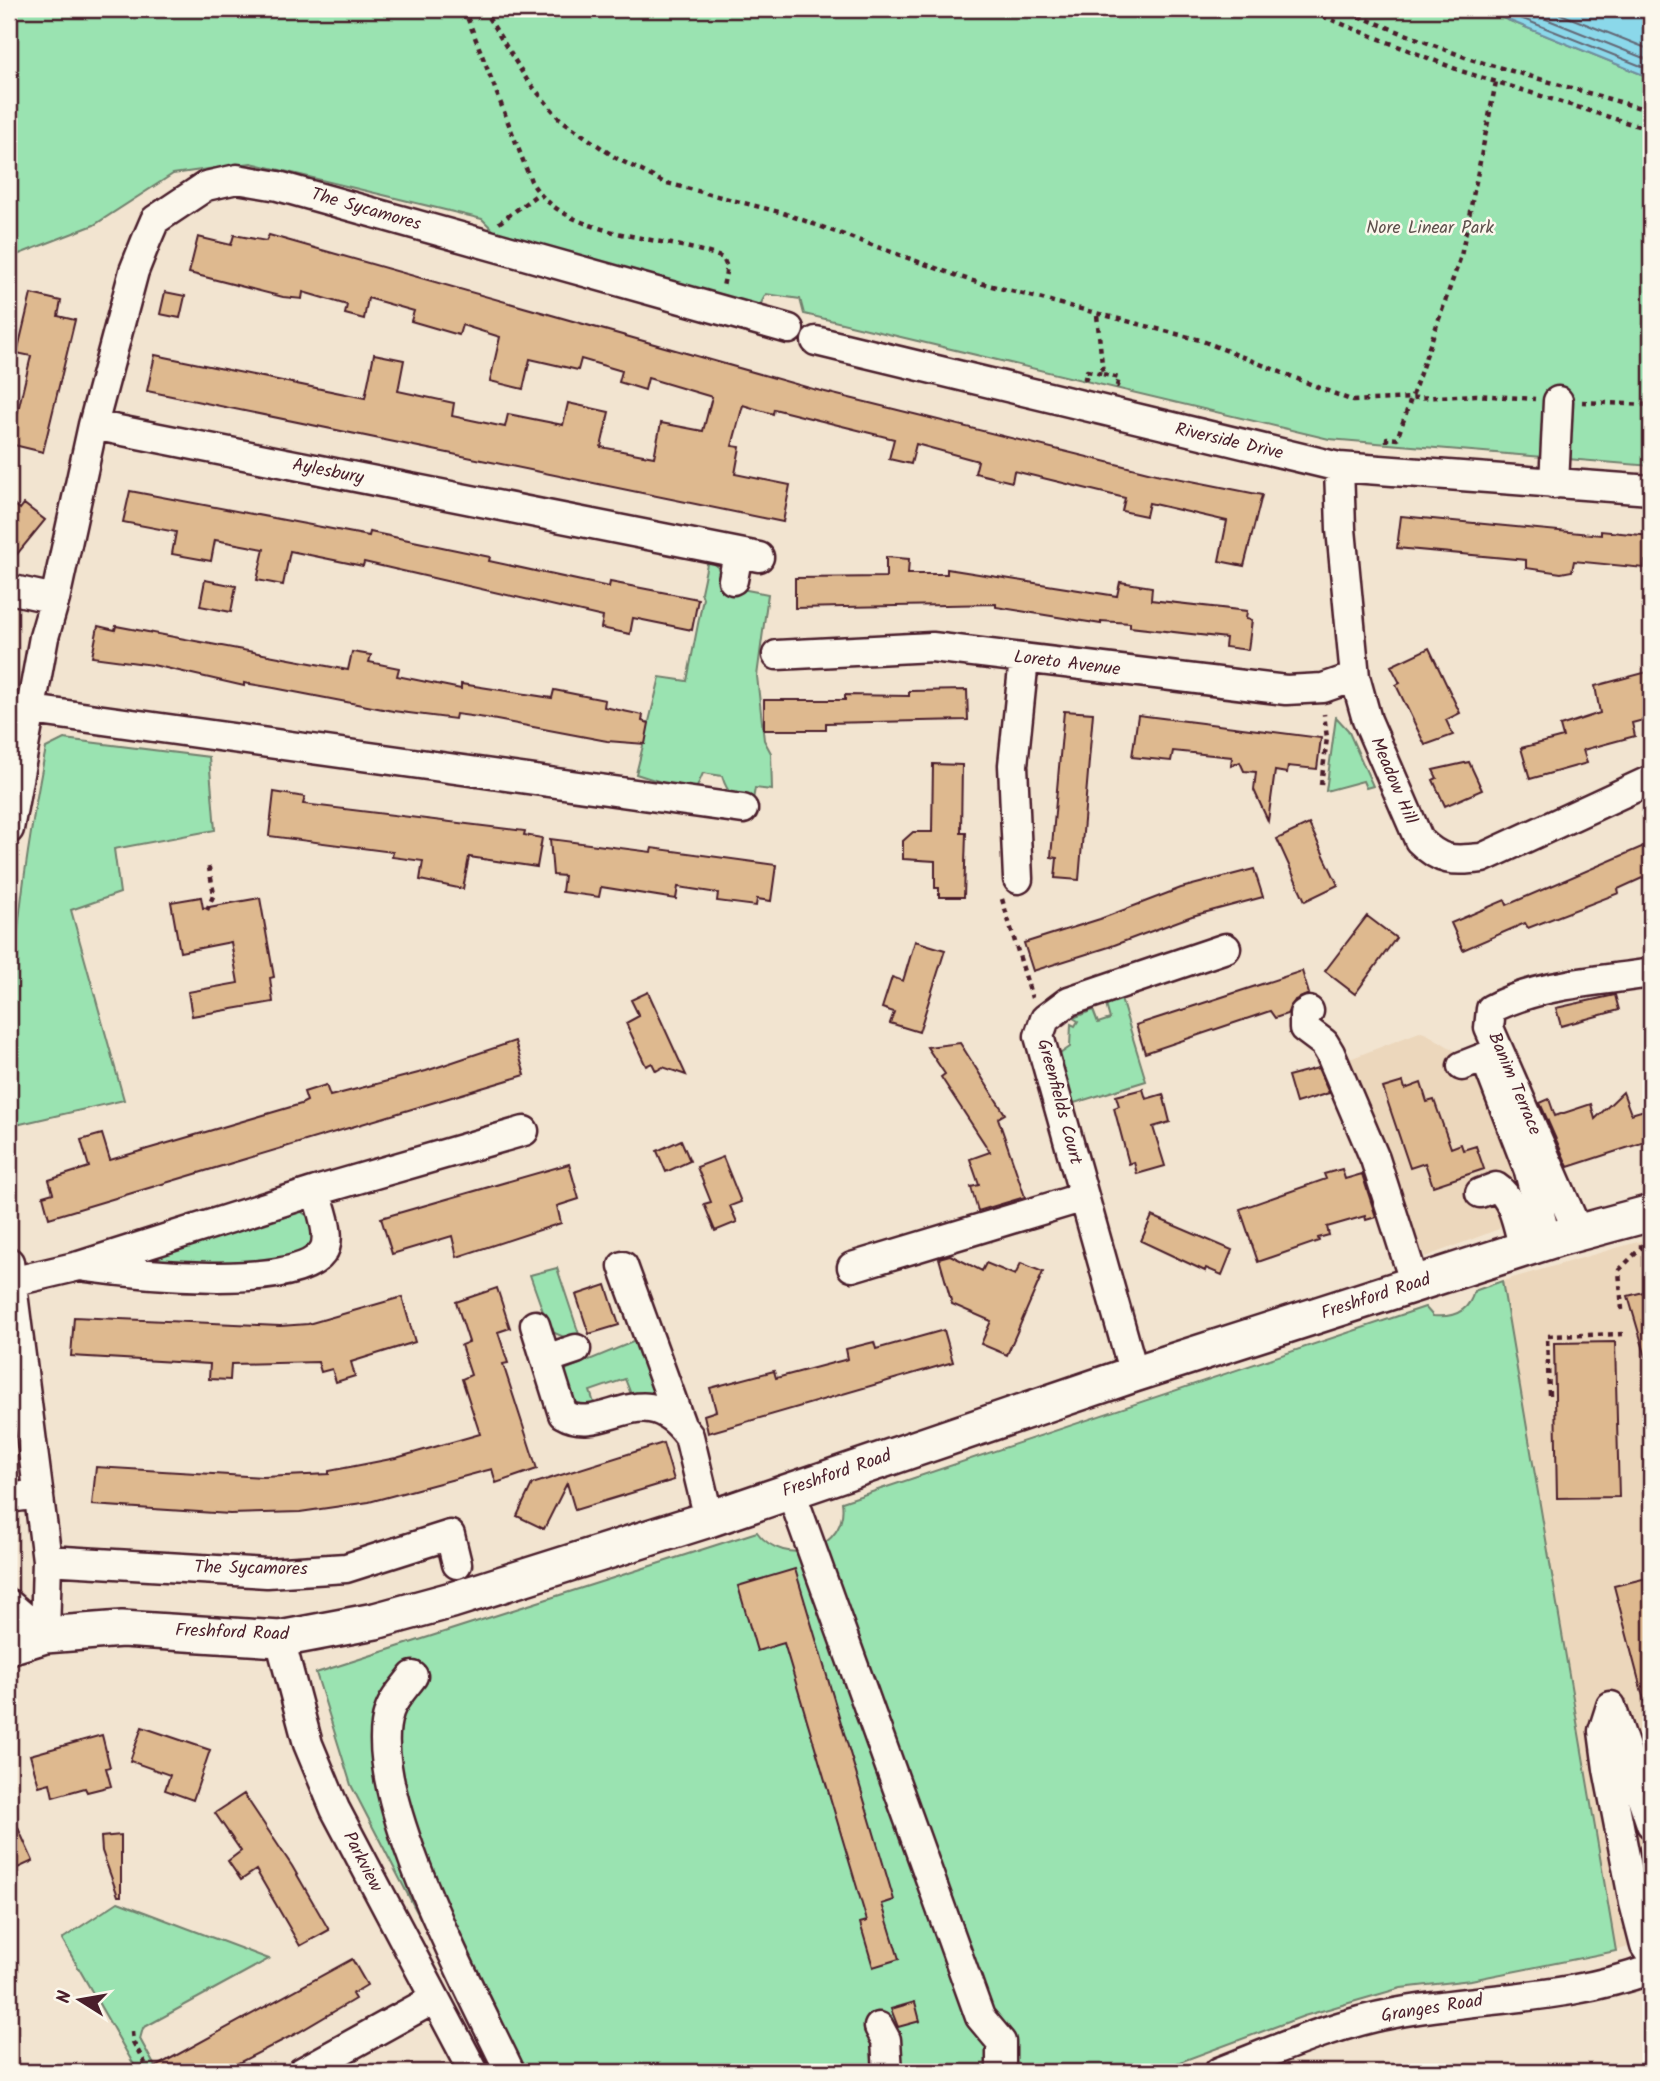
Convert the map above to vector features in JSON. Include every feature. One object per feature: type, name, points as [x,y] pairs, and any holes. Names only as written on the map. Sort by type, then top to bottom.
[{"type":"main road","name":"Freshford Road","points":[[9,1646],[45,1635],[122,1629],[280,1639],[375,1621],[452,1600],[709,1519],[790,1489],[1134,1374],[1550,1241],[1644,1215]]},
{"type":"street","name":"The Sycamores","points":[[93,425],[134,271],[155,220],[206,186],[237,179],[278,186],[789,329]]},
{"type":"street","name":"Riverside Drive","points":[[816,341],[1339,467],[1651,490]]},
{"type":"street","points":[[1554,484],[1558,401]]},
{"type":"street","name":"Aylesbury","points":[[93,425],[744,564]]},
{"type":"street","points":[[9,829],[44,637],[55,599],[93,425]]},
{"type":"street","name":"Meadow Hill","points":[[1339,467],[1340,529],[1355,677],[1367,720],[1419,840],[1434,855],[1454,861],[1482,858],[1651,780]]},
{"type":"street","points":[[9,589],[55,599]]},
{"type":"street","name":"Loreto Avenue","points":[[777,655],[932,648],[1286,690],[1323,688],[1355,677]]},
{"type":"street","points":[[1018,879],[1013,765],[1024,659]]},
{"type":"street","points":[[32,710],[709,794],[743,809]]},
{"type":"street","name":"Greenfields Court","points":[[1134,1374],[1039,1037],[1045,1019],[1069,1001],[1226,948]]},
{"type":"street","name":"Banim Terrace","points":[[1550,1241],[1489,1028],[1491,1009],[1505,1002],[1567,986],[1651,973]]},
{"type":"street","points":[[1309,1011],[1304,1014],[1304,1028],[1324,1043],[1340,1077],[1375,1159],[1415,1284]]},
{"type":"street","points":[[1462,1066],[1485,1058],[1529,1171],[1550,1241]]},
{"type":"street","points":[[79,1266],[316,1191],[524,1131]]},
{"type":"street","points":[[1480,1193],[1496,1187],[1504,1192],[1512,1207],[1550,1241]]},
{"type":"street","points":[[45,1635],[47,1560],[10,1272],[79,1266],[204,1278],[262,1275],[311,1263],[323,1253],[328,1240],[316,1191]]},
{"type":"street","points":[[852,1266],[1084,1197]]},
{"type":"street","points":[[623,1266],[681,1425],[689,1436],[709,1519]]},
{"type":"street","points":[[535,1325],[563,1414],[572,1419],[587,1419],[633,1407],[654,1408],[681,1425]]},
{"type":"street","points":[[546,1359],[576,1349]]},
{"type":"street","points":[[790,1489],[980,2018],[1001,2042],[1001,2072]]},
{"type":"street","points":[[9,1499],[39,1494]]},
{"type":"street","name":"The Sycamores","points":[[47,1560],[267,1573],[346,1568],[450,1535],[457,1564]]},
{"type":"street","points":[[9,1604],[45,1635]]},
{"type":"street","name":"Parkview","points":[[280,1639],[308,1744],[335,1809],[474,2072]]},
{"type":"street","points":[[413,1676],[389,1712],[386,1750],[395,1798],[411,1860],[510,2072]]},
{"type":"street","points":[[1651,1824],[1611,1706],[1602,1731],[1608,1769],[1632,1893],[1645,1945],[1651,1955]]},
{"type":"street","name":"Granges Road","points":[[1219,2072],[1348,2025],[1393,2013],[1586,1989],[1651,1969]]},
{"type":"street","points":[[302,2072],[435,1999]]},
{"type":"street","points":[[879,2028],[886,2040],[888,2072]]},
{"type":"path","points":[[464,9],[538,194],[572,219],[723,258],[727,267],[718,310]]},
{"type":"path","points":[[483,9],[527,80],[560,119],[616,158],[663,182],[783,212],[969,279],[1097,315],[1200,340],[1353,401],[1476,395],[1651,405]]},
{"type":"path","points":[[1304,9],[1496,82],[1651,130]]},
{"type":"path","points":[[1340,9],[1470,59],[1651,111]]},
{"type":"path","points":[[1397,439],[1409,397],[1461,256],[1496,82]]},
{"type":"path","points":[[485,244],[492,226],[538,194]]},
{"type":"path","points":[[1097,315],[1102,374]]},
{"type":"path","points":[[1085,378],[1087,371],[1119,378],[1117,386]]},
{"type":"path","points":[[1387,442],[1387,438],[1406,439]]},
{"type":"path","points":[[1321,785],[1327,738],[1322,707]]},
{"type":"path","points":[[207,909],[214,894],[208,863]]},
{"type":"path","points":[[1018,879],[1020,889],[1000,895],[1035,1005],[1045,1019]]},
{"type":"path","points":[[1622,1310],[1619,1270],[1641,1248],[1638,1239],[1644,1237],[1644,1215]]},
{"type":"path","points":[[1549,1395],[1547,1336],[1623,1334]]},
{"type":"path","points":[[132,2032],[133,2042],[150,2072]]},
{"type":"shaded area","points":[[1422,1031],[1469,1059],[1529,1209],[1506,1214],[1499,1229],[1425,1257],[1347,1060]]},
{"type":"shaded area","points":[[1651,1238],[1651,1939],[1616,1951],[1502,1281]]},
{"type":"green space","name":"Nore Linear Park","points":[[9,9],[1480,9],[1651,78],[1651,466],[1329,439],[804,314],[800,299],[766,294],[758,309],[727,296],[500,237],[482,219],[251,163],[173,174],[94,225],[9,258]]},
{"type":"green space","points":[[708,559],[717,566],[726,586],[768,594],[757,676],[764,740],[771,753],[772,790],[755,788],[753,800],[733,795],[722,776],[703,773],[697,787],[689,791],[636,774],[660,677],[687,681]]},
{"type":"green space","points":[[1336,717],[1348,730],[1373,786],[1366,788],[1363,781],[1326,791]]},
{"type":"green space","points":[[64,739],[209,757],[215,830],[114,849],[120,893],[71,910],[124,1100],[16,1125],[12,1030],[23,888],[46,748]]},
{"type":"green space","points":[[1121,999],[1146,1081],[1071,1104],[1057,1056],[1070,1047],[1071,1024],[1075,1026],[1078,1021],[1073,1018],[1093,1010],[1098,1023],[1110,1019],[1106,1005]]},
{"type":"green space","points":[[294,1207],[309,1217],[315,1238],[306,1256],[187,1266],[133,1258]]},
{"type":"green space","points":[[557,1268],[579,1334],[566,1338],[550,1331],[530,1275]]},
{"type":"green space","points":[[1502,1281],[1616,1951],[1471,1980],[1401,1988],[1304,2016],[1153,2072],[500,2072],[351,1785],[316,1673],[757,1532],[769,1544],[783,1550],[798,1552],[813,1549],[836,1532],[842,1518],[842,1502],[1425,1307],[1433,1316],[1454,1315],[1464,1309],[1474,1291]]},
{"type":"green space","points":[[640,1339],[664,1399],[631,1394],[625,1379],[590,1391],[595,1406],[573,1406],[563,1375],[567,1369]]},
{"type":"green space","points":[[118,1902],[269,1959],[143,2028],[140,2039],[158,2072],[138,2072],[62,1939]]},
{"type":"water","points":[[1481,9],[1651,9],[1651,78]]},
{"type":"building","points":[[234,235],[266,241],[269,235],[813,389],[1156,474],[1262,495],[1244,566],[1219,561],[1227,521],[1149,503],[1146,516],[1122,511],[1125,498],[1014,471],[1012,482],[975,473],[978,461],[916,444],[911,464],[889,459],[894,439],[774,409],[773,414],[743,405],[732,446],[740,447],[735,474],[790,485],[783,522],[147,391],[155,355],[365,398],[374,354],[404,360],[398,391],[454,403],[452,416],[505,427],[508,414],[563,425],[568,403],[609,412],[601,447],[654,457],[661,423],[703,431],[712,397],[648,378],[645,390],[619,382],[622,371],[581,359],[578,370],[530,359],[523,389],[490,381],[500,337],[462,325],[459,335],[411,321],[414,311],[368,298],[364,319],[345,314],[347,305],[303,292],[302,299],[283,297],[189,273],[198,237],[231,245]]},
{"type":"building","points":[[165,292],[185,296],[180,318],[160,314]]},
{"type":"building","points":[[31,294],[61,301],[58,316],[75,320],[43,452],[10,444],[31,356],[17,353]]},
{"type":"building","points":[[130,491],[369,536],[370,532],[490,557],[489,561],[609,587],[610,582],[698,599],[692,630],[633,618],[630,634],[601,628],[603,617],[364,562],[363,566],[290,551],[283,585],[257,580],[264,549],[215,540],[211,561],[172,554],[176,532],[123,522]]},
{"type":"building","points":[[9,500],[20,509],[24,504],[45,520],[9,564]]},
{"type":"building","points":[[1401,516],[1601,535],[1601,531],[1651,536],[1651,561],[1645,561],[1644,568],[1574,561],[1572,571],[1561,573],[1526,568],[1526,560],[1397,548]]},
{"type":"building","points":[[886,557],[909,559],[908,574],[947,574],[947,569],[1117,596],[1120,582],[1152,587],[1151,600],[1247,611],[1246,619],[1252,620],[1248,650],[1225,647],[1226,638],[1130,627],[1130,623],[1101,621],[1101,624],[996,607],[996,604],[795,608],[795,578],[886,577]]},
{"type":"building","points":[[205,580],[236,586],[231,612],[200,606]]},
{"type":"building","points":[[98,626],[115,630],[116,626],[348,670],[352,652],[371,655],[369,662],[399,668],[397,676],[461,689],[461,684],[552,698],[554,690],[605,700],[604,707],[643,715],[642,721],[649,723],[645,744],[607,741],[456,714],[455,719],[393,711],[244,683],[244,686],[153,665],[92,657]]},
{"type":"building","points":[[1429,648],[1460,713],[1446,720],[1453,735],[1425,745],[1396,685],[1400,683],[1391,666]]},
{"type":"building","points":[[1651,671],[1651,718],[1632,723],[1635,736],[1583,750],[1587,763],[1530,779],[1521,748],[1563,737],[1560,726],[1600,713],[1595,686]]},
{"type":"building","points":[[967,690],[968,720],[826,723],[826,730],[764,730],[764,700],[845,700],[845,695],[909,696],[909,691]]},
{"type":"building","points":[[1064,711],[1093,713],[1079,880],[1055,878],[1057,858],[1051,857]]},
{"type":"building","points":[[1138,715],[1321,738],[1317,769],[1288,766],[1287,773],[1275,771],[1268,821],[1254,790],[1256,772],[1244,771],[1240,762],[1231,766],[1232,757],[1173,751],[1171,761],[1132,757]]},
{"type":"building","points":[[1469,762],[1482,790],[1445,806],[1433,780],[1437,778],[1433,770]]},
{"type":"building","points":[[933,764],[962,765],[961,833],[966,833],[964,897],[939,897],[939,888],[935,888],[935,861],[903,859],[903,841],[913,832],[932,832]]},
{"type":"building","points":[[274,792],[305,797],[303,804],[525,831],[524,835],[542,838],[537,867],[469,857],[463,889],[420,880],[423,861],[392,857],[393,852],[269,836]]},
{"type":"building","points":[[1309,824],[1338,885],[1305,901],[1277,839]]},
{"type":"building","points":[[550,839],[651,852],[652,848],[776,865],[771,901],[757,899],[756,906],[717,901],[718,893],[678,887],[676,899],[601,887],[599,897],[562,892],[564,876],[553,875]]},
{"type":"building","points":[[1651,843],[1651,874],[1618,889],[1619,893],[1528,928],[1525,923],[1463,950],[1451,923],[1505,900],[1507,905]]},
{"type":"building","points":[[1254,869],[1263,897],[1192,916],[1109,947],[1033,971],[1024,943],[1100,919],[1181,888]]},
{"type":"building","points":[[201,897],[203,908],[260,898],[274,977],[270,978],[273,1002],[192,1016],[188,992],[238,983],[231,942],[180,952],[171,902]]},
{"type":"building","points":[[1367,916],[1396,938],[1355,994],[1325,971]]},
{"type":"building","points":[[915,941],[945,950],[919,1032],[890,1023],[894,1012],[882,1008],[892,977],[903,981]]},
{"type":"building","points":[[1302,971],[1309,994],[1295,1000],[1287,1014],[1275,1018],[1270,1011],[1145,1053],[1136,1025]]},
{"type":"building","points":[[648,992],[686,1075],[663,1067],[656,1071],[652,1063],[646,1066],[626,1023],[639,1016],[631,1000]]},
{"type":"building","points":[[1615,995],[1619,1010],[1561,1026],[1556,1008]]},
{"type":"building","points":[[515,1041],[525,1075],[49,1218],[43,1196],[53,1193],[49,1180],[89,1167],[81,1140],[102,1134],[110,1160],[301,1104],[307,1101],[304,1092],[326,1085],[330,1096],[426,1071]]},
{"type":"building","points":[[960,1043],[1005,1114],[998,1118],[1025,1197],[978,1211],[971,1187],[979,1185],[970,1159],[990,1152],[941,1077],[945,1074],[927,1047]]},
{"type":"building","points":[[1318,1068],[1329,1093],[1296,1103],[1288,1076]]},
{"type":"building","points":[[1403,1082],[1405,1089],[1421,1083],[1427,1102],[1434,1100],[1451,1148],[1461,1144],[1463,1150],[1476,1146],[1484,1169],[1433,1186],[1425,1163],[1410,1168],[1383,1088]]},
{"type":"building","points":[[1143,1089],[1146,1099],[1163,1094],[1170,1122],[1153,1127],[1165,1166],[1137,1174],[1134,1162],[1129,1164],[1114,1108],[1119,1106],[1116,1096]]},
{"type":"building","points":[[1623,1092],[1631,1114],[1651,1108],[1651,1140],[1568,1167],[1540,1103],[1549,1099],[1555,1116],[1591,1104],[1595,1119]]},
{"type":"building","points":[[681,1140],[690,1161],[666,1172],[657,1151]]},
{"type":"building","points":[[723,1157],[741,1202],[730,1206],[737,1222],[715,1231],[704,1204],[711,1202],[697,1167]]},
{"type":"building","points":[[569,1164],[579,1199],[557,1206],[561,1223],[457,1257],[452,1236],[392,1254],[381,1218]]},
{"type":"building","points":[[1342,1169],[1345,1179],[1362,1174],[1376,1217],[1366,1220],[1365,1216],[1327,1227],[1329,1235],[1318,1238],[1319,1241],[1258,1262],[1240,1209],[1326,1179],[1324,1174]]},
{"type":"building","points":[[1152,1216],[1232,1250],[1222,1275],[1206,1268],[1205,1271],[1141,1241]]},
{"type":"building","points":[[950,1255],[982,1271],[986,1263],[1015,1275],[1021,1263],[1043,1272],[1007,1355],[981,1344],[991,1321],[952,1304],[939,1258]]},
{"type":"building","points":[[606,1285],[619,1325],[589,1334],[576,1295]]},
{"type":"building","points":[[497,1288],[510,1328],[498,1332],[508,1363],[503,1364],[537,1469],[496,1483],[492,1469],[369,1502],[300,1512],[230,1514],[92,1505],[96,1467],[263,1477],[329,1474],[329,1471],[396,1458],[480,1434],[462,1379],[471,1375],[461,1345],[469,1342],[456,1302]]},
{"type":"building","points":[[1651,1290],[1651,1357],[1646,1357],[1628,1296]]},
{"type":"building","points":[[402,1297],[415,1342],[351,1362],[355,1376],[336,1382],[332,1369],[321,1372],[318,1362],[231,1364],[230,1380],[209,1379],[210,1364],[71,1356],[74,1317],[280,1326],[308,1324]]},
{"type":"building","points":[[944,1330],[953,1362],[708,1433],[704,1415],[716,1411],[710,1388],[774,1371],[776,1378],[848,1359],[846,1349],[874,1342],[876,1349]]},
{"type":"building","points":[[1615,1342],[1619,1497],[1557,1498],[1554,1343]]},
{"type":"building","points":[[663,1443],[674,1480],[575,1510],[567,1483],[544,1529],[517,1516],[532,1484]]},
{"type":"building","points":[[795,1569],[894,1900],[882,1904],[899,1959],[873,1967],[860,1923],[867,1921],[784,1643],[757,1651],[738,1586]]},
{"type":"building","points":[[1651,1577],[1651,1704],[1645,1704],[1614,1586]]},
{"type":"building","points":[[142,1727],[210,1750],[193,1800],[165,1790],[170,1775],[130,1761]]},
{"type":"building","points":[[102,1735],[110,1767],[106,1768],[111,1786],[87,1792],[85,1788],[53,1797],[50,1783],[39,1786],[30,1755]]},
{"type":"building","points":[[244,1794],[292,1866],[329,1930],[300,1946],[256,1870],[241,1880],[228,1861],[241,1851],[215,1813]]},
{"type":"building","points":[[9,1808],[33,1861],[9,1872]]},
{"type":"building","points":[[121,1835],[121,1896],[118,1896],[102,1851],[101,1837]]},
{"type":"building","points":[[352,1959],[367,1985],[352,1994],[355,1999],[299,2032],[221,2072],[146,2072]]},
{"type":"building","points":[[915,2002],[920,2021],[898,2027],[891,2009]]}]
